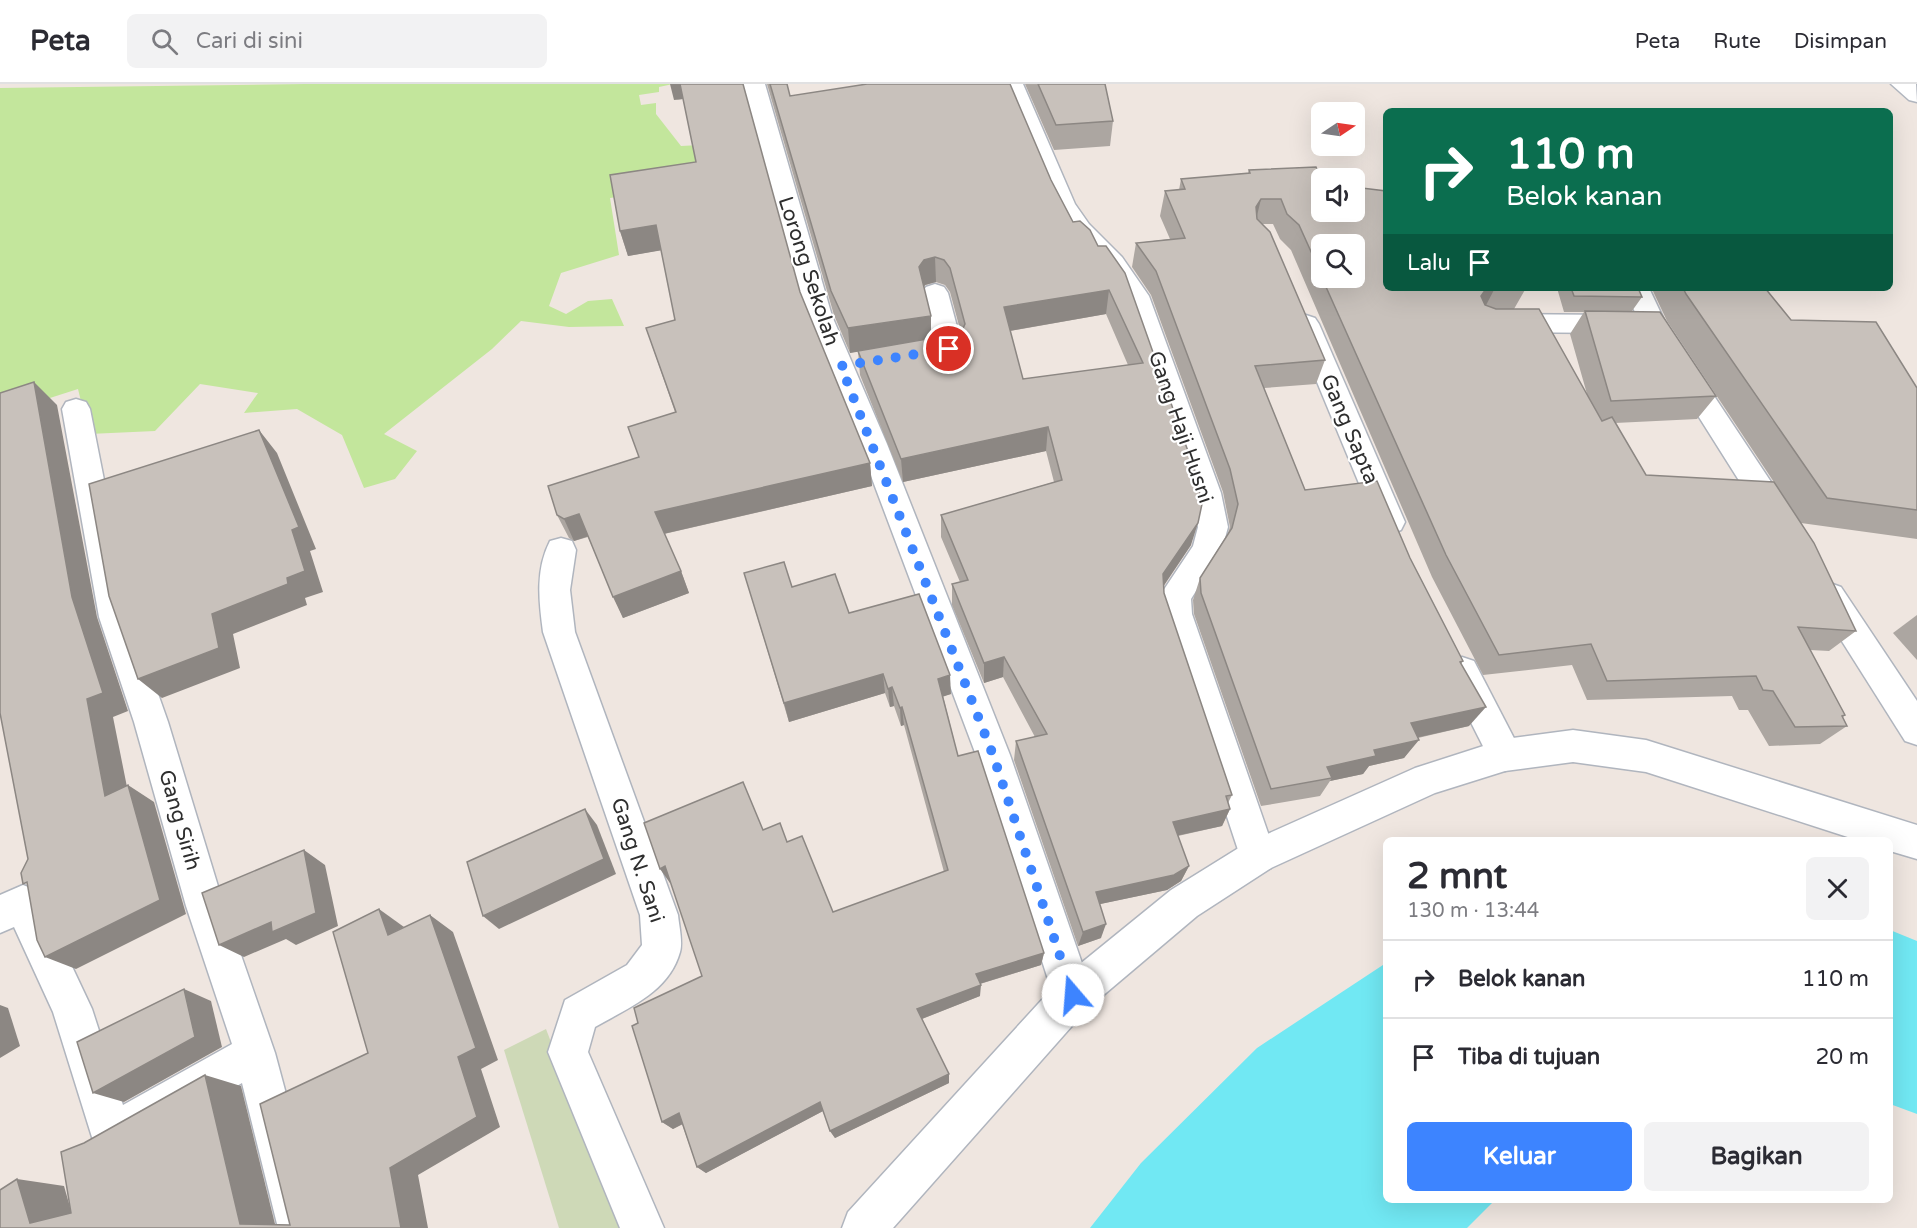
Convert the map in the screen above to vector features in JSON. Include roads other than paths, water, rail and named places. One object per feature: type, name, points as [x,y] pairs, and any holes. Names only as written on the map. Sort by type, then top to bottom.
[{"type":"street","name":"Lorong Sekolah","points":[[754,84],[819,316],[852,364],[993,755],[1073,995]]},
{"type":"street","name":"Gang Haji Husni","points":[[1012,84],[1063,204],[1080,230],[1113,263],[1136,296],[1206,492],[1213,527],[1207,549],[1175,597],[1176,614],[1258,856]]},
{"type":"street","points":[[1902,84],[1917,95]]},
{"type":"street","points":[[1637,291],[1653,324],[1794,542]]},
{"type":"street","points":[[895,358],[949,349],[934,293]]},
{"type":"street","name":"Gang Sapta","points":[[1294,295],[1400,547]]},
{"type":"street","points":[[1483,322],[1653,324]]},
{"type":"street","name":"Gang Sirih","points":[[76,409],[115,617],[151,722],[205,906],[255,1053],[300,1228]]},
{"type":"street","name":"Gang N. Sani","points":[[561,550],[554,590],[559,633],[659,915],[662,950],[641,979],[579,1014],[568,1052],[642,1228]]},
{"type":"street","points":[[1814,572],[1917,730]]},
{"type":"street","points":[[1452,652],[1505,755]]},
{"type":"street","points":[[864,1228],[1073,995],[1184,903],[1258,856],[1428,779],[1505,755],[1574,746],[1646,756],[1917,842]]},
{"type":"street","points":[[20,897],[72,1009],[111,1135],[255,1053]]},
{"type":"water","points":[[1893,931],[1917,941],[1917,1114],[1893,1105]]},
{"type":"water","points":[[1383,965],[1383,1203],[1492,1203],[1467,1228],[1090,1228],[1141,1163],[1257,1048]]}]
